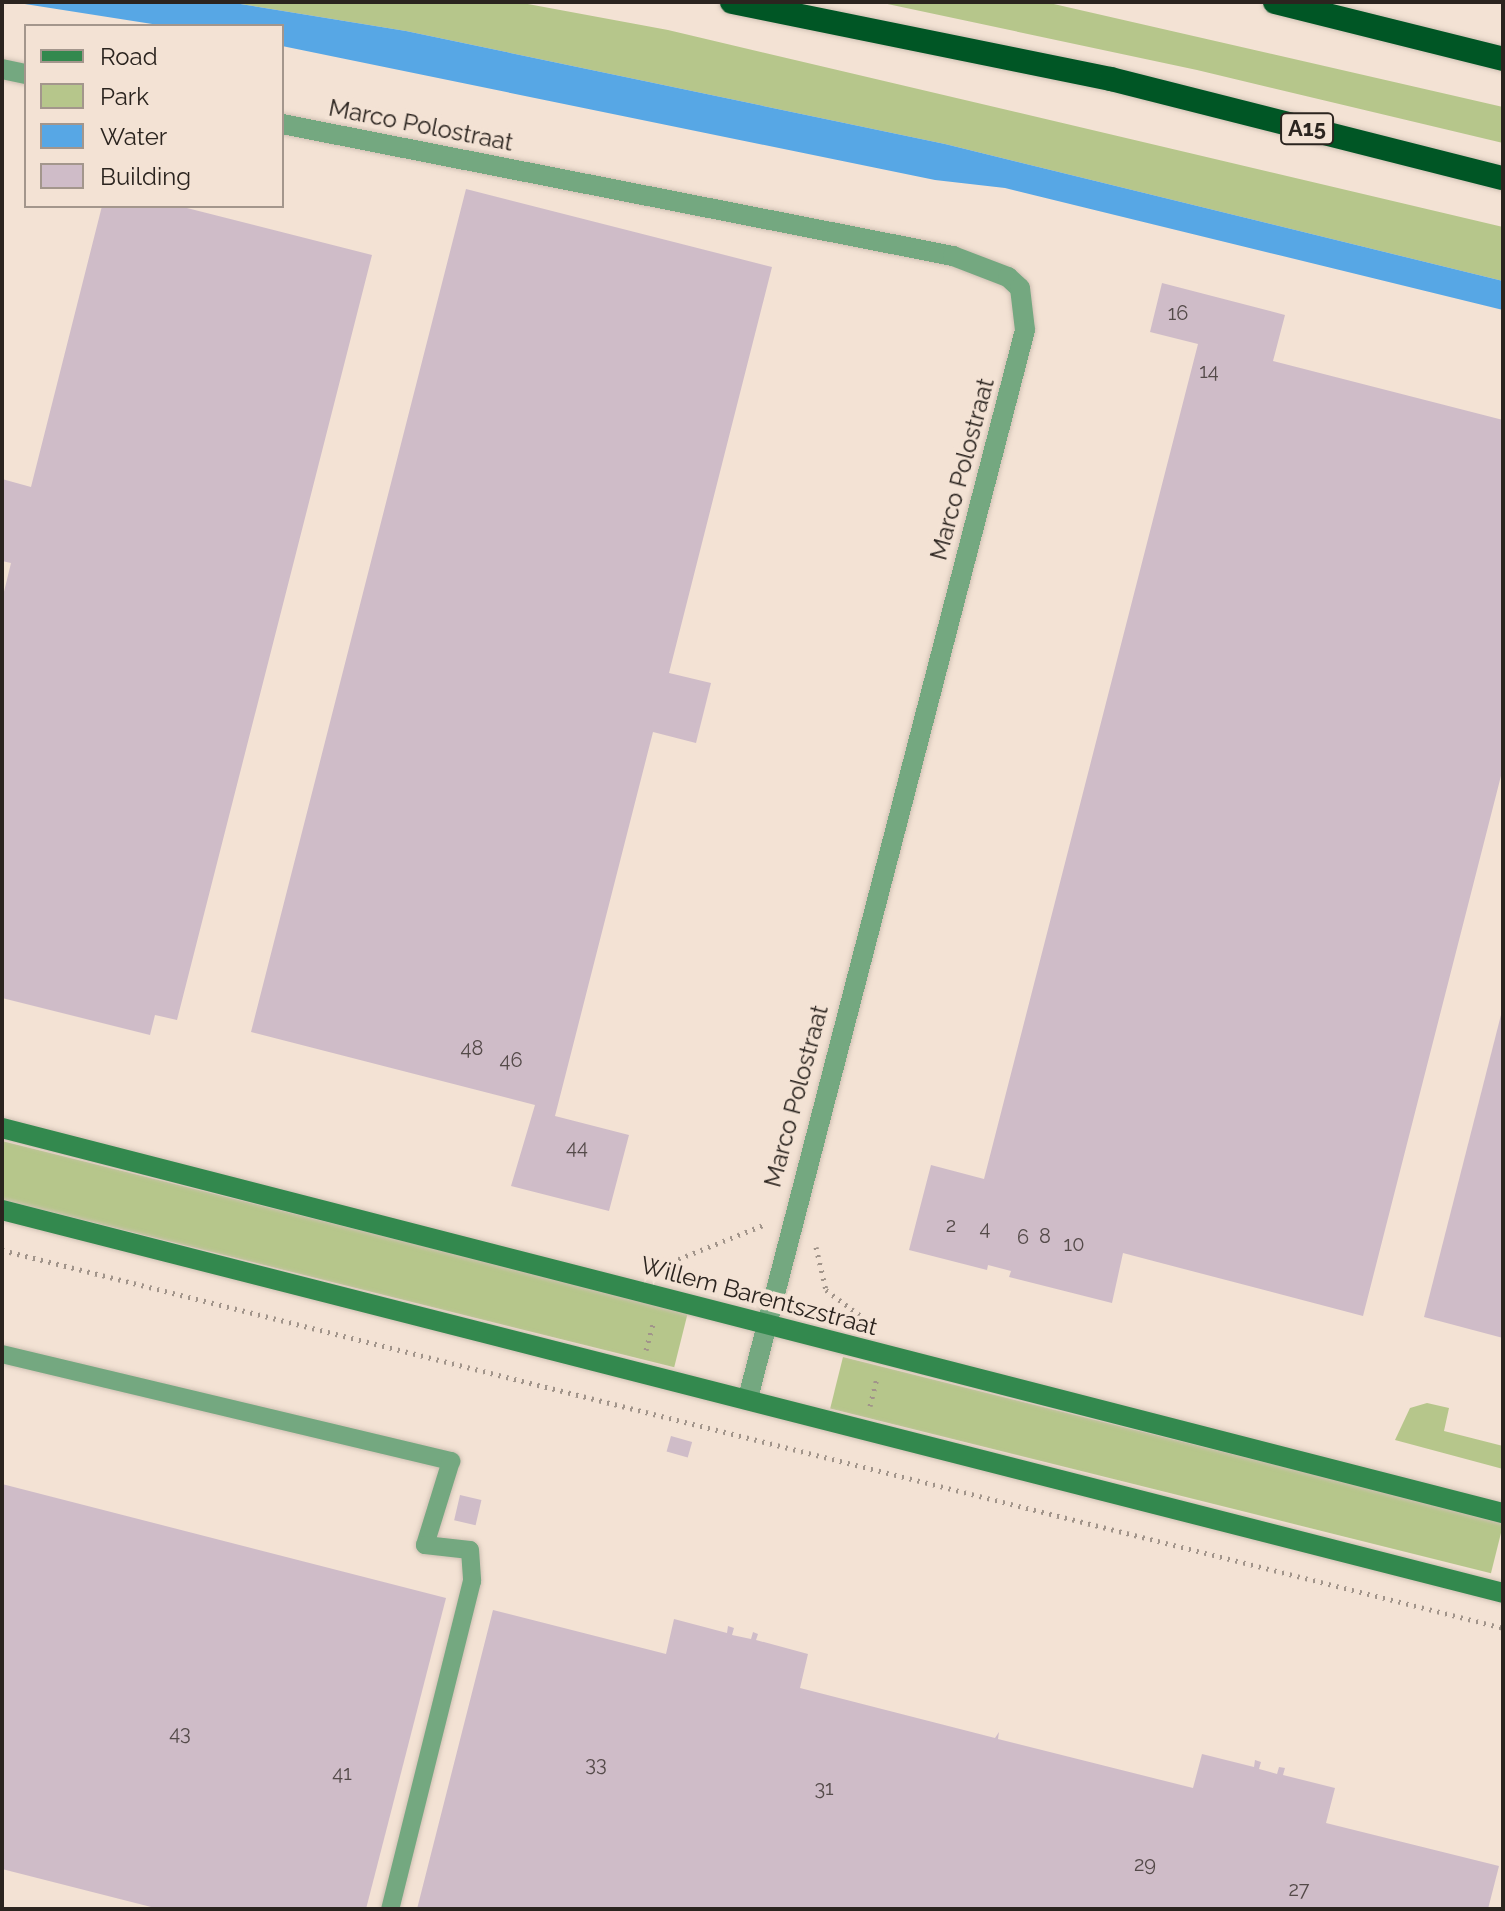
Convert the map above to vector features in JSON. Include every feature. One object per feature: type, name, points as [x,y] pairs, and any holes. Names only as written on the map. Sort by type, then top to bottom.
[{"type":"highway","name":"A15","points":[[732,2],[1111,79],[1503,178]]},
{"type":"highway","points":[[1275,2],[1503,59]]},
{"type":"main road","name":"Willem Barentszstraat","points":[[2,1128],[1503,1513]]},
{"type":"main road","points":[[2,1210],[1503,1593]]},
{"type":"street","points":[[2,69],[24,74]]},
{"type":"street","name":"Marco Polostraat","points":[[284,124],[953,256],[1008,277],[1020,288],[1025,330],[748,1398]]},
{"type":"lane","points":[[2,1354],[451,1461],[425,1545],[470,1550],[472,1581],[390,1909]]},
{"type":"path","points":[[2,1250],[740,1432],[1503,1628]]},
{"type":"green space","points":[[228,2],[517,2],[668,30],[1503,227],[1503,281],[945,144],[406,31]]},
{"type":"green space","points":[[878,2],[1045,2],[1503,107],[1503,143],[1197,70]]},
{"type":"green space","points":[[2,1141],[688,1312],[674,1367],[2,1200]]},
{"type":"green space","points":[[843,1357],[1503,1522],[1491,1573],[830,1408]]},
{"type":"green space","points":[[1427,1403],[1449,1408],[1444,1431],[1503,1446],[1503,1469],[1395,1440],[1410,1408]]},
{"type":"water","points":[[12,2],[228,2],[406,31],[945,144],[1503,281],[1503,310],[1005,188],[935,180],[284,46],[284,24],[152,24]]},
{"type":"building","points":[[466,189],[772,267],[669,673],[711,683],[696,743],[653,732],[555,1116],[629,1135],[609,1211],[511,1186],[535,1105],[251,1032]]},
{"type":"building","points":[[101,208],[187,208],[372,255],[177,1020],[155,1015],[150,1035],[2,998],[2,600],[11,563],[2,561],[2,479],[31,487]]},
{"type":"building","points":[[1162,283],[1285,315],[1273,361],[1503,420],[1503,768],[1363,1316],[1123,1253],[1112,1303],[1009,1277],[1011,1271],[988,1265],[987,1270],[909,1250],[931,1165],[984,1179],[1198,344],[1150,332]]},
{"type":"building","points":[[1503,1011],[1503,1338],[1424,1317]]},
{"type":"building","points":[[671,1436],[692,1442],[688,1457],[667,1451]]},
{"type":"building","points":[[2,1484],[446,1598],[366,1909],[159,1909],[2,1869]]},
{"type":"building","points":[[460,1495],[481,1500],[476,1525],[454,1520]]},
{"type":"building","points":[[493,1610],[666,1654],[674,1619],[727,1633],[728,1626],[734,1628],[732,1635],[751,1639],[753,1632],[758,1634],[756,1640],[808,1654],[800,1688],[995,1738],[999,1732],[998,1739],[1193,1788],[1202,1754],[1254,1767],[1255,1760],[1261,1762],[1259,1769],[1277,1774],[1279,1767],[1285,1768],[1283,1775],[1335,1788],[1326,1823],[1499,1866],[1488,1909],[417,1909]]}]
